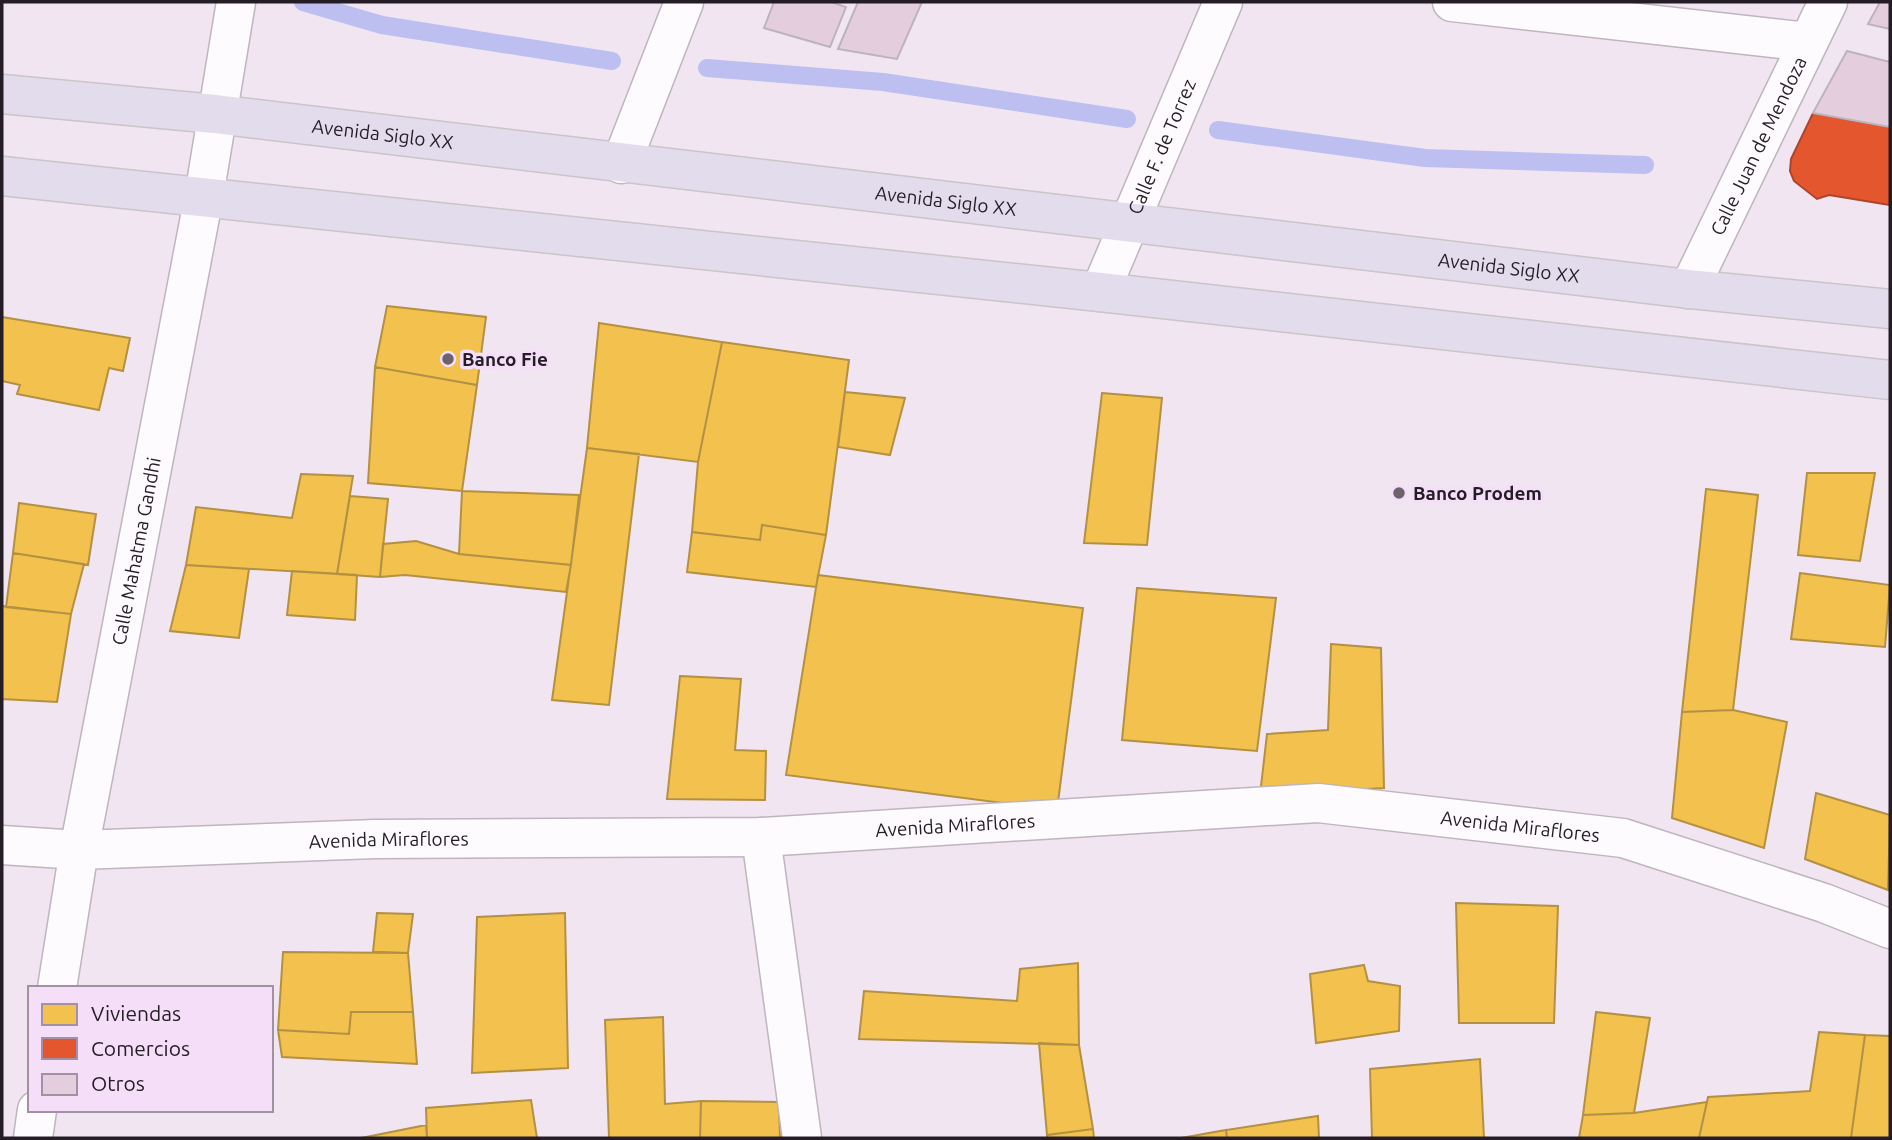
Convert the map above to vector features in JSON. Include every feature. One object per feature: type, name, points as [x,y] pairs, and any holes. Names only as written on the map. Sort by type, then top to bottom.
[{"type":"highway","name":"Avenida Siglo XX","points":[[2,94],[215,114],[1689,289],[1890,309]]},
{"type":"highway","points":[[2,176],[1100,292],[1890,380]]},
{"type":"street","name":"Calle Mahatma Gandhi","points":[[57,986],[79,850],[204,196],[215,114],[236,2]]},
{"type":"street","points":[[621,164],[684,2]]},
{"type":"street","name":"Calle F. de Torrez","points":[[1100,292],[1223,2]]},
{"type":"street","points":[[1452,2],[1808,42]]},
{"type":"street","name":"Calle Juan de Mendoza","points":[[1689,289],[1828,2]]},
{"type":"street","name":"Avenida Miraflores","points":[[2,845],[79,850],[375,839],[761,837],[1318,803],[1623,838],[1824,903],[1890,929]]},
{"type":"street","points":[[761,837],[802,1138]]},
{"type":"street","points":[[33,1138],[37,1112]]},
{"type":"building: Viviendas","points":[[387,306],[486,317],[477,385],[375,367]]},
{"type":"building: Viviendas","points":[[2,317],[130,338],[123,371],[109,368],[99,410],[17,394],[20,385],[2,381]]},
{"type":"building: Viviendas","points":[[599,323],[722,342],[698,462],[587,448]]},
{"type":"building: Viviendas","points":[[722,342],[849,360],[826,535],[762,525],[760,540],[692,532],[698,462]]},
{"type":"building: Viviendas","points":[[375,367],[477,385],[462,491],[368,483]]},
{"type":"building: Viviendas","points":[[845,392],[905,398],[890,455],[838,447]]},
{"type":"building: Viviendas","points":[[1102,393],[1162,398],[1147,545],[1084,543]]},
{"type":"building: Viviendas","points":[[587,448],[639,454],[609,705],[552,700]]},
{"type":"building: Viviendas","points":[[1807,473],[1875,473],[1860,561],[1798,555]]},
{"type":"building: Viviendas","points":[[301,474],[353,476],[337,574],[186,565],[196,507],[292,518]]},
{"type":"building: Viviendas","points":[[1706,489],[1758,495],[1733,710],[1682,712]]},
{"type":"building: Viviendas","points":[[462,491],[579,495],[571,565],[459,554]]},
{"type":"building: Viviendas","points":[[350,496],[388,499],[380,577],[337,574]]},
{"type":"building: Viviendas","points":[[19,503],[96,514],[88,565],[13,553]]},
{"type":"building: Viviendas","points":[[762,525],[826,535],[816,587],[687,572],[692,532],[760,540]]},
{"type":"building: Viviendas","points":[[416,541],[459,554],[571,565],[566,592],[405,575],[380,577],[383,544]]},
{"type":"building: Viviendas","points":[[13,553],[84,564],[71,614],[6,607]]},
{"type":"building: Viviendas","points":[[186,565],[249,569],[239,638],[170,631]]},
{"type":"building: Viviendas","points":[[292,571],[357,575],[355,620],[287,615]]},
{"type":"building: Viviendas","points":[[1800,573],[1890,585],[1885,647],[1791,639]]},
{"type":"building: Viviendas","points":[[818,575],[1083,608],[1057,810],[786,775]]},
{"type":"building: Viviendas","points":[[1137,588],[1276,598],[1257,751],[1122,740]]},
{"type":"building: Viviendas","points":[[2,606],[71,614],[57,702],[2,699]]},
{"type":"building: Viviendas","points":[[1331,644],[1381,648],[1384,788],[1260,795],[1267,734],[1328,730]]},
{"type":"building: Viviendas","points":[[680,676],[741,679],[735,750],[766,751],[765,800],[667,799]]},
{"type":"building: Viviendas","points":[[1733,710],[1787,722],[1764,848],[1672,818],[1682,712]]},
{"type":"building: Viviendas","points":[[1816,793],[1890,815],[1888,890],[1805,859]]},
{"type":"building: Viviendas","points":[[1456,903],[1558,906],[1554,1023],[1459,1023]]},
{"type":"building: Viviendas","points":[[377,913],[413,914],[408,953],[373,952]]},
{"type":"building: Viviendas","points":[[565,913],[568,1068],[472,1073],[477,917]]},
{"type":"building: Viviendas","points":[[283,952],[408,953],[413,1012],[351,1012],[349,1034],[278,1030]]},
{"type":"building: Viviendas","points":[[1078,963],[1079,1045],[859,1039],[864,991],[1017,1001],[1020,969]]},
{"type":"building: Viviendas","points":[[1364,965],[1368,981],[1400,986],[1399,1031],[1316,1043],[1310,974]]},
{"type":"building: Viviendas","points":[[351,1012],[413,1012],[417,1064],[282,1057],[278,1030],[349,1034]]},
{"type":"building: Viviendas","points":[[1596,1012],[1650,1018],[1634,1113],[1583,1115]]},
{"type":"building: Viviendas","points":[[663,1017],[665,1104],[701,1101],[700,1138],[609,1138],[605,1020]]},
{"type":"building: Viviendas","points":[[1819,1032],[1865,1035],[1851,1138],[1699,1138],[1708,1097],[1810,1091]]},
{"type":"building: Viviendas","points":[[1865,1035],[1890,1036],[1890,1138],[1851,1138]]},
{"type":"building: Viviendas","points":[[1039,1043],[1079,1045],[1093,1129],[1047,1135]]},
{"type":"building: Viviendas","points":[[1480,1059],[1484,1138],[1372,1138],[1370,1069]]},
{"type":"building: Viviendas","points":[[531,1100],[537,1138],[427,1138],[426,1108]]},
{"type":"building: Viviendas","points":[[701,1101],[779,1102],[780,1138],[700,1138]]},
{"type":"building: Viviendas","points":[[1707,1102],[1699,1138],[1579,1138],[1583,1115],[1634,1113]]},
{"type":"building: Viviendas","points":[[1318,1116],[1319,1138],[1227,1138],[1226,1130]]},
{"type":"building: Viviendas","points":[[426,1125],[427,1138],[361,1138]]},
{"type":"building: Viviendas","points":[[1093,1129],[1094,1138],[1047,1138],[1047,1135]]},
{"type":"building: Viviendas","points":[[1226,1130],[1227,1138],[1181,1138]]},
{"type":"building: Comercios","points":[[1813,113],[1890,127],[1890,205],[1829,195],[1817,199],[1794,181],[1790,171],[1791,159]]},
{"type":"building: Otros","points":[[774,2],[831,2],[846,7],[830,47],[764,28]]},
{"type":"building: Otros","points":[[858,2],[922,2],[897,59],[838,49]]},
{"type":"building: Otros","points":[[1880,2],[1890,2],[1890,29],[1868,24]]},
{"type":"building: Otros","points":[[1847,51],[1890,62],[1890,127],[1813,113]]},
{"type":"waterway","points":[[303,2],[382,25],[612,61]]},
{"type":"waterway","points":[[707,68],[883,82],[1127,119]]},
{"type":"waterway","points":[[1218,130],[1425,158],[1645,165]]},
{"type":"place","name":"Banco Fie","points":[[448,359]]},
{"type":"place","name":"Banco Prodem","points":[[1399,493]]}]
